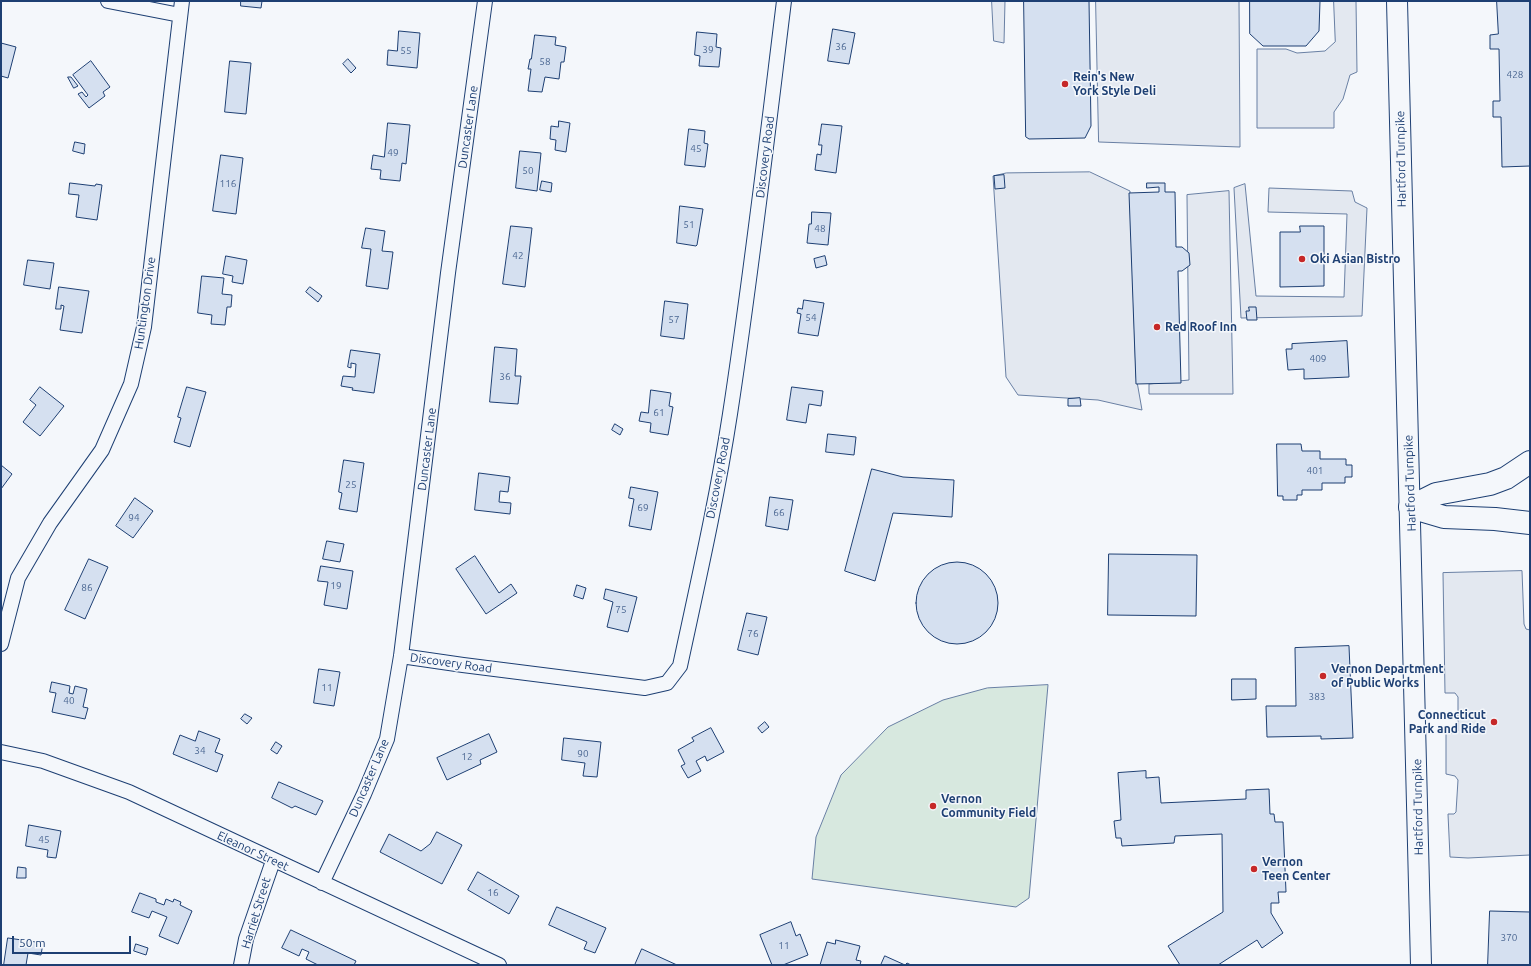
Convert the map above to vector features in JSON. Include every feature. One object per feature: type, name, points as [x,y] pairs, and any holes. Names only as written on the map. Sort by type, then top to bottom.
[{"type":"highway","points":[[1410,507],[1436,494],[1490,484],[1506,478],[1530,462]]},
{"type":"highway","points":[[1410,507],[1444,517],[1495,519],[1530,523]]},
{"type":"main road","name":"Hartford Turnpike","points":[[1397,1],[1421,965]]},
{"type":"street","points":[[108,1],[180,15]]},
{"type":"street","name":"Huntington Drive","points":[[1,644],[18,578],[50,523],[102,450],[131,384],[144,326],[182,1]]},
{"type":"street","name":"Duncaster Lane","points":[[322,883],[364,794],[387,739],[402,656],[448,272],[485,1]]},
{"type":"street","name":"Discovery Road","points":[[402,656],[646,688],[667,683],[680,666],[707,537],[730,415],[751,268],[784,1]]},
{"type":"street","name":"Eleanor Street","points":[[1,752],[43,761],[129,792],[272,861],[498,965]]},
{"type":"street","name":"Harriet Street","points":[[242,965],[246,939],[272,861]]},
{"type":"shaded area","points":[[992,1],[1005,1],[1004,43],[994,41]]},
{"type":"shaded area","points":[[1096,1],[1239,1],[1240,147],[1099,142]]},
{"type":"shaded area","points":[[1334,1],[1356,1],[1357,72],[1350,75],[1343,99],[1334,112],[1334,128],[1257,128],[1257,49],[1286,49],[1297,53],[1325,51],[1335,42]]},
{"type":"shaded area","points":[[1090,172],[1130,191],[1136,376],[1142,410],[1098,400],[1018,395],[1006,377],[993,176],[1006,173]]},
{"type":"shaded area","points":[[1245,184],[1256,296],[1344,297],[1347,214],[1268,212],[1269,188],[1352,191],[1355,202],[1367,208],[1362,316],[1241,318],[1234,188]]},
{"type":"shaded area","points":[[1229,191],[1233,394],[1149,394],[1149,384],[1189,380],[1187,195]]},
{"type":"shaded area","name":"Connecticut Park and Ride","points":[[1522,571],[1524,624],[1526,629],[1530,630],[1530,855],[1468,858],[1450,857],[1448,814],[1454,814],[1456,812],[1458,780],[1455,776],[1446,774],[1446,733],[1455,733],[1458,731],[1458,697],[1455,693],[1445,693],[1443,573]]},
{"type":"shaded area","name":"Vernon Community Field","points":[[1048,685],[1029,898],[1016,907],[812,879],[816,837],[841,775],[888,727],[943,700],[987,688]]},
{"type":"building","points":[[241,1],[262,1],[261,8],[241,6]]},
{"type":"building","points":[[1024,1],[1089,1],[1091,126],[1085,138],[1029,139],[1026,137]]},
{"type":"building","points":[[1250,1],[1320,1],[1319,31],[1306,46],[1263,46],[1250,34]]},
{"type":"building","points":[[1497,1],[1530,1],[1530,166],[1502,167],[1501,117],[1493,117],[1493,101],[1500,101],[1499,49],[1490,49],[1490,35],[1498,34]]},
{"type":"building","points":[[833,29],[855,33],[849,64],[828,61]]},
{"type":"building","points":[[399,31],[420,33],[417,68],[387,65],[388,50],[397,51]]},
{"type":"building","points":[[697,32],[717,34],[716,47],[721,48],[719,67],[699,66],[700,56],[695,55]]},
{"type":"building","points":[[535,35],[556,37],[555,45],[566,47],[564,62],[561,62],[559,79],[545,77],[542,92],[528,91],[531,69],[528,69]]},
{"type":"building","points":[[1,43],[16,47],[8,78],[1,76]]},
{"type":"building","points":[[348,59],[356,68],[351,73],[343,64]]},
{"type":"building","points":[[91,61],[110,87],[103,92],[105,96],[89,108],[78,94],[82,92],[86,97],[88,95],[73,75]]},
{"type":"building","points":[[230,61],[251,63],[246,114],[225,112]]},
{"type":"building","points":[[68,77],[71,77],[78,86],[74,88]]},
{"type":"building","points":[[559,121],[570,123],[566,152],[555,150],[556,140],[550,139],[551,126],[558,127]]},
{"type":"building","points":[[388,123],[410,125],[406,164],[402,163],[400,181],[380,179],[381,170],[371,169],[373,155],[384,157]]},
{"type":"building","points":[[822,124],[842,126],[836,173],[815,170],[817,154],[821,155],[822,145],[819,145]]},
{"type":"building","points":[[689,129],[705,131],[704,143],[708,144],[705,167],[685,165]]},
{"type":"building","points":[[75,142],[85,144],[84,154],[73,151]]},
{"type":"building","points":[[520,151],[541,153],[537,191],[516,188]]},
{"type":"building","points":[[221,155],[243,158],[236,214],[213,211]]},
{"type":"building","points":[[1004,175],[1005,188],[995,189],[994,176]]},
{"type":"building","points":[[542,181],[552,183],[551,192],[540,190]]},
{"type":"building","points":[[70,183],[95,186],[96,184],[102,185],[97,220],[76,217],[79,195],[69,194]]},
{"type":"building","name":"Red Roof Inn","points":[[1147,183],[1165,183],[1165,192],[1175,192],[1176,247],[1182,247],[1189,253],[1190,265],[1182,271],[1178,271],[1181,383],[1136,384],[1129,193],[1159,192],[1159,187],[1147,188]]},
{"type":"building","points":[[680,206],[703,209],[696,246],[677,243]]},
{"type":"building","points":[[812,212],[831,213],[828,245],[807,243]]},
{"type":"building","points":[[511,226],[532,228],[525,287],[503,284]]},
{"type":"building","name":"Oki Asian Bistro","points":[[1300,226],[1324,226],[1324,286],[1280,287],[1280,232],[1300,232]]},
{"type":"building","points":[[366,228],[385,231],[382,251],[393,252],[388,289],[366,286],[371,249],[362,248]]},
{"type":"building","points":[[226,256],[247,260],[243,284],[232,282],[233,276],[223,274]]},
{"type":"building","points":[[825,256],[827,265],[816,268],[814,259]]},
{"type":"building","points":[[28,260],[54,263],[50,289],[24,285]]},
{"type":"building","points":[[202,276],[224,278],[222,294],[232,295],[231,307],[227,307],[225,325],[211,324],[212,315],[198,313]]},
{"type":"building","points":[[59,287],[89,291],[82,333],[60,330],[64,306],[61,305],[61,309],[56,309]]},
{"type":"building","points":[[310,287],[322,296],[318,302],[306,292]]},
{"type":"building","points":[[804,300],[824,303],[818,336],[798,333],[801,314],[797,313],[798,308],[802,309]]},
{"type":"building","points":[[665,301],[688,304],[684,339],[661,336]]},
{"type":"building","points":[[1249,307],[1256,307],[1257,320],[1247,320],[1246,311],[1249,311]]},
{"type":"building","points":[[1347,341],[1349,377],[1304,379],[1304,369],[1288,370],[1286,349],[1292,349],[1292,344]]},
{"type":"building","points":[[495,347],[517,349],[515,376],[521,376],[518,404],[490,402]]},
{"type":"building","points":[[351,350],[380,354],[374,393],[352,390],[353,388],[341,386],[343,376],[355,377],[356,364],[351,363],[351,368],[348,367]]},
{"type":"building","points":[[40,387],[64,406],[40,436],[23,422],[36,405],[30,400]]},
{"type":"building","points":[[187,387],[206,392],[190,447],[174,442],[181,418],[178,417]]},
{"type":"building","points":[[792,387],[823,391],[821,406],[809,404],[806,423],[787,420]]},
{"type":"building","points":[[651,390],[671,393],[669,406],[673,407],[668,435],[650,432],[651,423],[639,421],[641,412],[648,413]]},
{"type":"building","points":[[1080,398],[1081,406],[1068,406],[1068,399]]},
{"type":"building","points":[[615,424],[623,429],[620,435],[612,430]]},
{"type":"building","points":[[828,434],[856,437],[854,455],[826,452]]},
{"type":"building","points":[[1277,444],[1301,444],[1302,451],[1320,451],[1320,459],[1346,459],[1346,465],[1352,465],[1352,477],[1345,477],[1345,483],[1322,483],[1322,490],[1302,490],[1302,495],[1297,495],[1297,500],[1283,500],[1283,496],[1278,496]]},
{"type":"building","points":[[344,460],[364,463],[357,512],[339,509],[342,493],[339,492]]},
{"type":"building","points":[[1,465],[12,474],[1,489]]},
{"type":"building","points":[[872,469],[903,477],[954,480],[952,517],[893,513],[875,581],[845,571]]},
{"type":"building","points":[[479,473],[510,477],[508,492],[500,491],[499,502],[511,503],[510,514],[475,510]]},
{"type":"building","points":[[631,487],[658,492],[651,530],[629,526],[634,499],[629,498]]},
{"type":"building","points":[[770,497],[793,500],[788,530],[766,526]]},
{"type":"building","points":[[135,498],[153,511],[133,538],[116,526]]},
{"type":"building","points":[[327,541],[344,544],[340,562],[323,559]]},
{"type":"building","points":[[1109,554],[1197,555],[1196,616],[1108,615]]},
{"type":"building","points":[[475,556],[499,593],[511,584],[517,593],[486,614],[456,569]]},
{"type":"building","points":[[89,559],[108,567],[85,619],[65,610]]},
{"type":"building","points":[[957,562],[973,565],[986,574],[995,587],[998,603],[995,619],[986,632],[973,641],[957,644],[941,641],[928,632],[919,619],[916,603],[919,587],[928,574],[941,565]]},
{"type":"building","points":[[321,566],[353,571],[347,609],[324,605],[328,582],[318,581]]},
{"type":"building","points":[[577,585],[586,588],[583,599],[574,596]]},
{"type":"building","points":[[606,589],[637,597],[628,632],[607,627],[613,602],[604,599]]},
{"type":"building","points":[[747,613],[767,617],[758,655],[738,650]]},
{"type":"building","name":"Vernon Department of Public Works","points":[[1349,646],[1353,738],[1321,739],[1321,736],[1267,737],[1266,706],[1296,706],[1295,648]]},
{"type":"building","points":[[319,669],[340,672],[334,706],[314,703]]},
{"type":"building","points":[[1232,679],[1256,679],[1256,699],[1232,700]]},
{"type":"building","points":[[52,682],[70,686],[69,693],[73,694],[75,686],[87,689],[83,707],[88,708],[85,719],[52,712],[56,693],[50,692]]},
{"type":"building","points":[[245,714],[252,718],[247,724],[241,719]]},
{"type":"building","points":[[765,722],[769,727],[762,733],[758,728]]},
{"type":"building","points":[[711,728],[724,752],[707,761],[705,756],[696,761],[701,771],[688,778],[681,766],[685,764],[678,750],[694,741],[692,738]]},
{"type":"building","points":[[199,731],[220,739],[215,752],[223,755],[217,772],[173,754],[180,735],[195,741]]},
{"type":"building","points":[[489,734],[497,752],[480,760],[481,764],[447,780],[437,758]]},
{"type":"building","points":[[564,738],[601,742],[597,777],[583,776],[585,763],[562,760]]},
{"type":"building","points":[[276,742],[282,746],[277,754],[271,750]]},
{"type":"building","name":"Vernon Teen Center","points":[[1146,771],[1146,778],[1159,777],[1161,803],[1246,799],[1246,790],[1269,789],[1270,814],[1274,814],[1275,822],[1283,822],[1286,892],[1278,892],[1279,903],[1271,903],[1271,913],[1283,933],[1262,948],[1257,940],[1218,965],[1180,965],[1168,946],[1223,912],[1222,834],[1175,836],[1174,843],[1122,846],[1121,838],[1116,838],[1114,821],[1121,820],[1118,773]]},
{"type":"building","points":[[279,782],[323,801],[316,815],[295,806],[292,808],[272,798]]},
{"type":"building","points":[[29,825],[61,831],[56,858],[47,857],[48,850],[26,846]]},
{"type":"building","points":[[437,832],[462,845],[442,884],[380,852],[389,834],[421,851],[430,844]]},
{"type":"building","points":[[18,867],[26,868],[26,878],[17,878]]},
{"type":"building","points":[[478,872],[519,896],[509,914],[468,890]]},
{"type":"building","points":[[140,893],[156,899],[156,902],[164,905],[166,899],[173,902],[174,899],[181,902],[180,905],[192,911],[178,944],[159,936],[167,917],[152,911],[149,918],[132,912]]},
{"type":"building","points":[[557,907],[606,928],[595,953],[584,949],[587,942],[549,925]]},
{"type":"building","points":[[1490,911],[1530,912],[1530,965],[1488,965]]},
{"type":"building","points":[[791,922],[796,936],[800,934],[808,955],[783,965],[772,965],[760,935]]},
{"type":"building","points":[[291,930],[356,961],[354,965],[318,965],[306,959],[309,952],[302,949],[299,956],[282,948]]},
{"type":"building","points":[[8,938],[43,943],[41,955],[28,953],[26,965],[4,965]]},
{"type":"building","points":[[836,940],[860,946],[856,960],[861,961],[860,965],[820,965],[827,942],[835,944]]},
{"type":"building","points":[[136,944],[148,948],[146,955],[134,951]]},
{"type":"building","points":[[642,949],[677,965],[635,965]]},
{"type":"building","points":[[885,956],[905,965],[881,965]]},
{"type":"place","name":"Rein's New York Style Deli","points":[[1065,84]]},
{"type":"place","name":"Oki Asian Bistro","points":[[1302,259]]},
{"type":"place","name":"Red Roof Inn","points":[[1157,327]]},
{"type":"place","name":"Vernon Department of Public Works","points":[[1323,676]]},
{"type":"place","name":"Connecticut Park and Ride","points":[[1494,722]]},
{"type":"place","name":"Vernon Community Field","points":[[933,806]]},
{"type":"place","name":"Vernon Teen Center","points":[[1254,869]]}]
